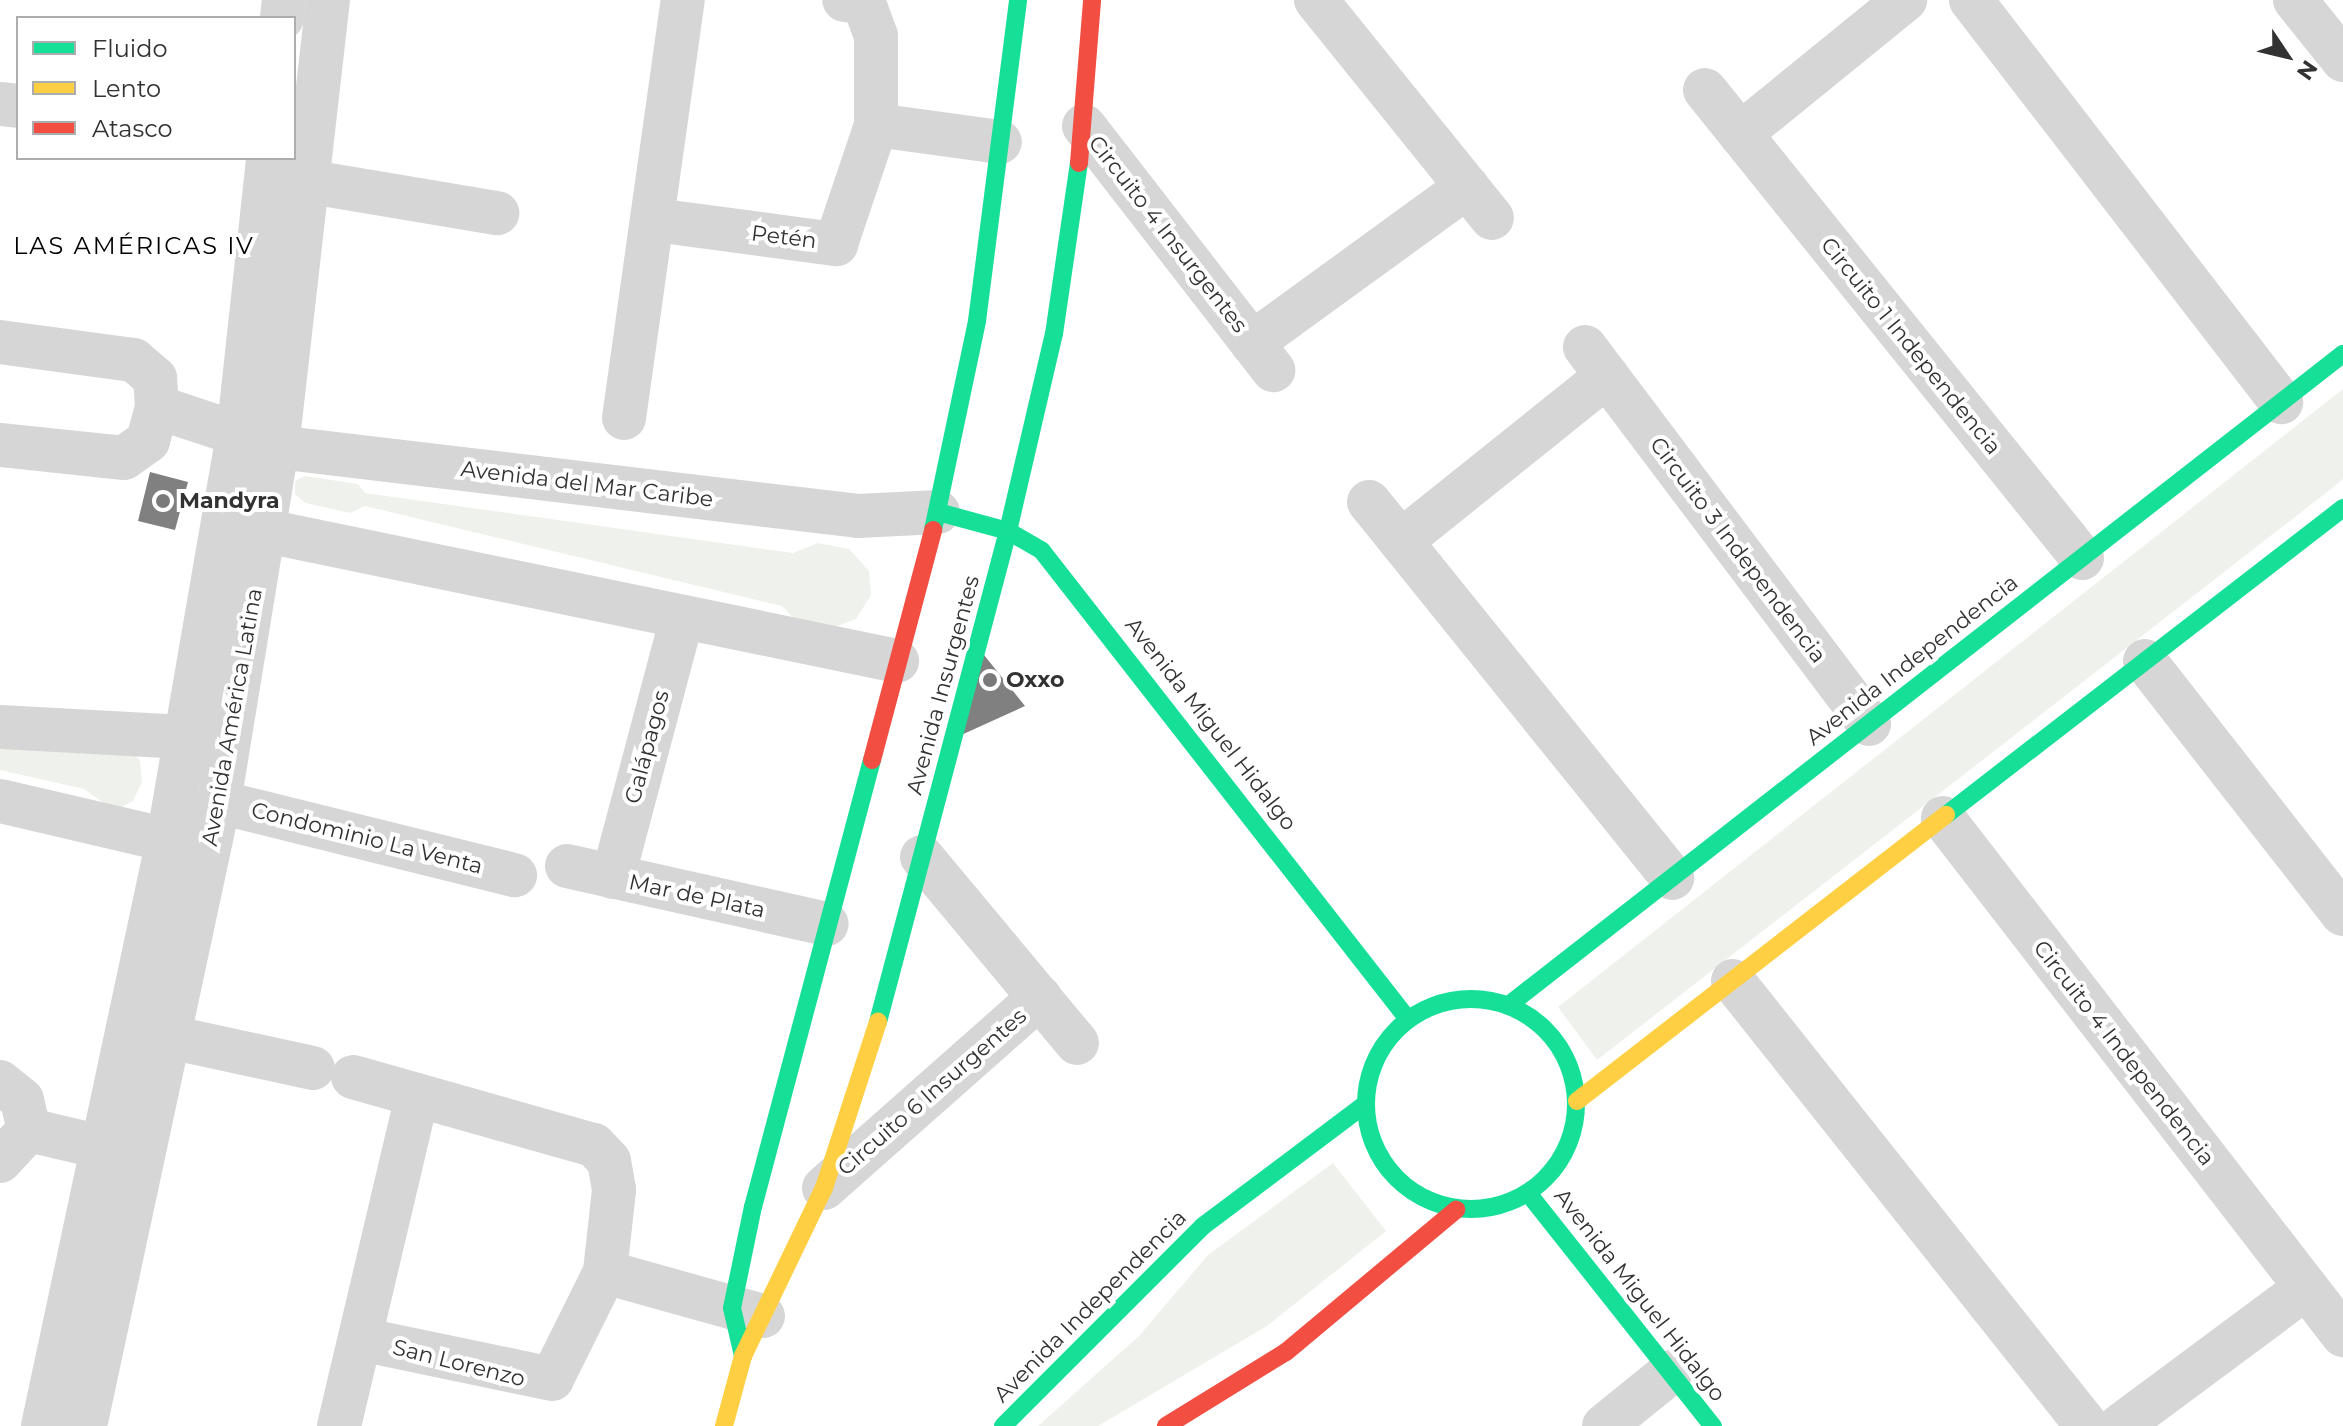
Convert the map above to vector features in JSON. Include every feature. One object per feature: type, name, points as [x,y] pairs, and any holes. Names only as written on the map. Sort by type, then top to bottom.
[{"type":"main road","name":"Avenida Insurgentes","points":[[724,1426],[743,1356],[748,1312],[827,924],[938,512],[977,321],[1018,0]]},
{"type":"main road","name":"Avenida Insurgentes","points":[[743,1356],[748,1312],[824,1188],[922,857],[1008,531],[1054,334],[1084,126],[1092,0]]},
{"type":"main road","name":"Avenida Independencia","points":[[1510,1004],[2343,354]]},
{"type":"main road","points":[[1577,1101],[2343,508]]},
{"type":"main road","name":"Avenida Miguel Hidalgo","points":[[938,512],[1008,531],[1042,551],[1072,584],[1407,1018]]},
{"type":"main road","points":[[1463,998],[1510,1004],[1545,1027],[1568,1060],[1577,1101],[1566,1147],[1528,1193],[1493,1208],[1456,1210],[1420,1198],[1390,1174],[1371,1142],[1364,1105],[1375,1056],[1407,1018],[1463,998]]},
{"type":"main road","name":"Avenida Independencia","points":[[1003,1426],[1203,1226],[1364,1105]]},
{"type":"main road","name":"Avenida Miguel Hidalgo","points":[[1528,1193],[1713,1426]]},
{"type":"main road","points":[[1166,1426],[1286,1352],[1456,1210]]},
{"type":"street","name":"Avenida América Latina","points":[[85,1426],[174,1038],[219,802],[244,527],[257,441],[311,182],[328,0]]},
{"type":"street","points":[[624,418],[655,220],[683,0]]},
{"type":"street","name":"Petén","points":[[655,220],[836,244],[876,125],[876,36],[864,3],[844,0]]},
{"type":"street","name":"Circuito 4 Insurgentes","points":[[1084,126],[1262,356],[1479,202],[1316,0]]},
{"type":"street","points":[[1740,134],[1905,0]]},
{"type":"street","points":[[1971,0],[2281,402]]},
{"type":"street","points":[[2295,0],[2343,60]]},
{"type":"street","name":"Circuito 1 Independencia","points":[[1705,90],[2082,558]]},
{"type":"street","points":[[876,125],[1000,142]]},
{"type":"street","name":"Avenida América Latina","points":[[257,441],[268,160]]},
{"type":"street","points":[[311,182],[497,213]]},
{"type":"street","points":[[0,342],[134,360],[155,378],[157,407],[148,441],[124,458],[0,445]]},
{"type":"street","name":"Circuito 3 Independencia","points":[[1401,541],[1596,362],[1869,724]]},
{"type":"street","name":"Avenida del Mar Caribe","points":[[157,407],[257,441],[858,516],[938,512]]},
{"type":"street","points":[[1369,502],[1672,878]]},
{"type":"street","name":"Avenida América Latina","points":[[43,1426],[105,1148],[168,840],[185,737],[244,527]]},
{"type":"street","points":[[244,527],[897,661]]},
{"type":"street","name":"Galápagos","points":[[613,877],[682,617]]},
{"type":"street","points":[[2145,661],[2343,914]]},
{"type":"street","points":[[0,727],[185,737]]},
{"type":"street","points":[[0,801],[168,840]]},
{"type":"street","name":"Condominio La Venta","points":[[219,802],[515,875]]},
{"type":"street","name":"Circuito 4 Independencia","points":[[1943,818],[2343,1335]]},
{"type":"street","name":"Circuito 6 Insurgentes","points":[[922,857],[1077,1043]]},
{"type":"street","name":"Mar de Plata","points":[[567,866],[827,924]]},
{"type":"street","points":[[1733,981],[2087,1426]]},
{"type":"street","name":"Circuito 6 Insurgentes","points":[[824,1188],[1040,997]]},
{"type":"street","name":"San Lorenzo","points":[[174,1038],[333,1072],[594,1145],[609,1161],[614,1190],[605,1272],[552,1379],[360,1339]]},
{"type":"street","points":[[0,1082],[22,1100],[29,1130]]},
{"type":"street","points":[[339,1426],[417,1095]]},
{"type":"street","points":[[29,1130],[105,1148]]},
{"type":"street","points":[[0,1161],[29,1130]]},
{"type":"street","points":[[605,1272],[748,1312]]},
{"type":"street","points":[[2120,1426],[2306,1288]]},
{"type":"street","points":[[1604,1426],[1671,1372]]},
{"type":"shaded area","points":[[2343,389],[2343,479],[1597,1060],[1558,1007]]},
{"type":"shaded area","points":[[305,476],[358,484],[365,493],[793,553],[818,543],[849,549],[869,571],[871,595],[856,619],[827,630],[802,627],[782,606],[365,506],[350,513],[305,503],[295,494],[295,481]]},
{"type":"shaded area","points":[[0,742],[124,745],[140,760],[142,782],[133,801],[115,811],[84,789],[0,770]]},
{"type":"shaded area","points":[[1333,1163],[1386,1231],[1267,1326],[1098,1426],[1038,1426],[1139,1336],[1208,1255]]},
{"type":"building","name":"Mandyra","points":[[150,472],[188,482],[175,530],[138,521]]},
{"type":"building","name":"Oxxo","points":[[984,655],[1025,706],[959,736]]},
{"type":"traffic: fast","points":[[933,530],[977,321],[1018,0]]},
{"type":"traffic: fast","points":[[878,1022],[1008,531],[1054,334],[1079,163]]},
{"type":"traffic: fast","points":[[1510,1004],[2343,354]]},
{"type":"traffic: fast","points":[[1946,815],[2343,508]]},
{"type":"traffic: fast","points":[[938,512],[1008,531],[1042,551],[1407,1018]]},
{"type":"traffic: fast","points":[[743,1356],[732,1308],[753,1207],[872,760]]},
{"type":"traffic: fast","points":[[1471,999],[1511,1007],[1530,1016],[1546,1029],[1559,1045],[1568,1064],[1576,1104],[1568,1144],[1559,1163],[1546,1179],[1530,1192],[1511,1201],[1471,1209],[1431,1201],[1412,1192],[1396,1179],[1383,1163],[1374,1144],[1366,1104],[1374,1064],[1383,1045],[1396,1029],[1412,1016],[1431,1007],[1471,999]]},
{"type":"traffic: fast","points":[[1003,1426],[1203,1226],[1364,1105]]},
{"type":"traffic: fast","points":[[1528,1193],[1713,1426]]},
{"type":"traffic: slow","points":[[1577,1101],[1946,815]]},
{"type":"traffic: slow","points":[[724,1426],[743,1356],[824,1188],[878,1022]]},
{"type":"traffic: jam","points":[[1079,163],[1092,0]]},
{"type":"traffic: jam","points":[[872,760],[933,530]]},
{"type":"traffic: jam","points":[[1166,1426],[1286,1352],[1456,1210]]},
{"type":"place","name":"Mandyra","points":[[163,501]]},
{"type":"place","name":"Oxxo","points":[[990,680]]},
{"type":"district","name":"LAS AMÉRICAS IV","points":[[134,246]]}]
